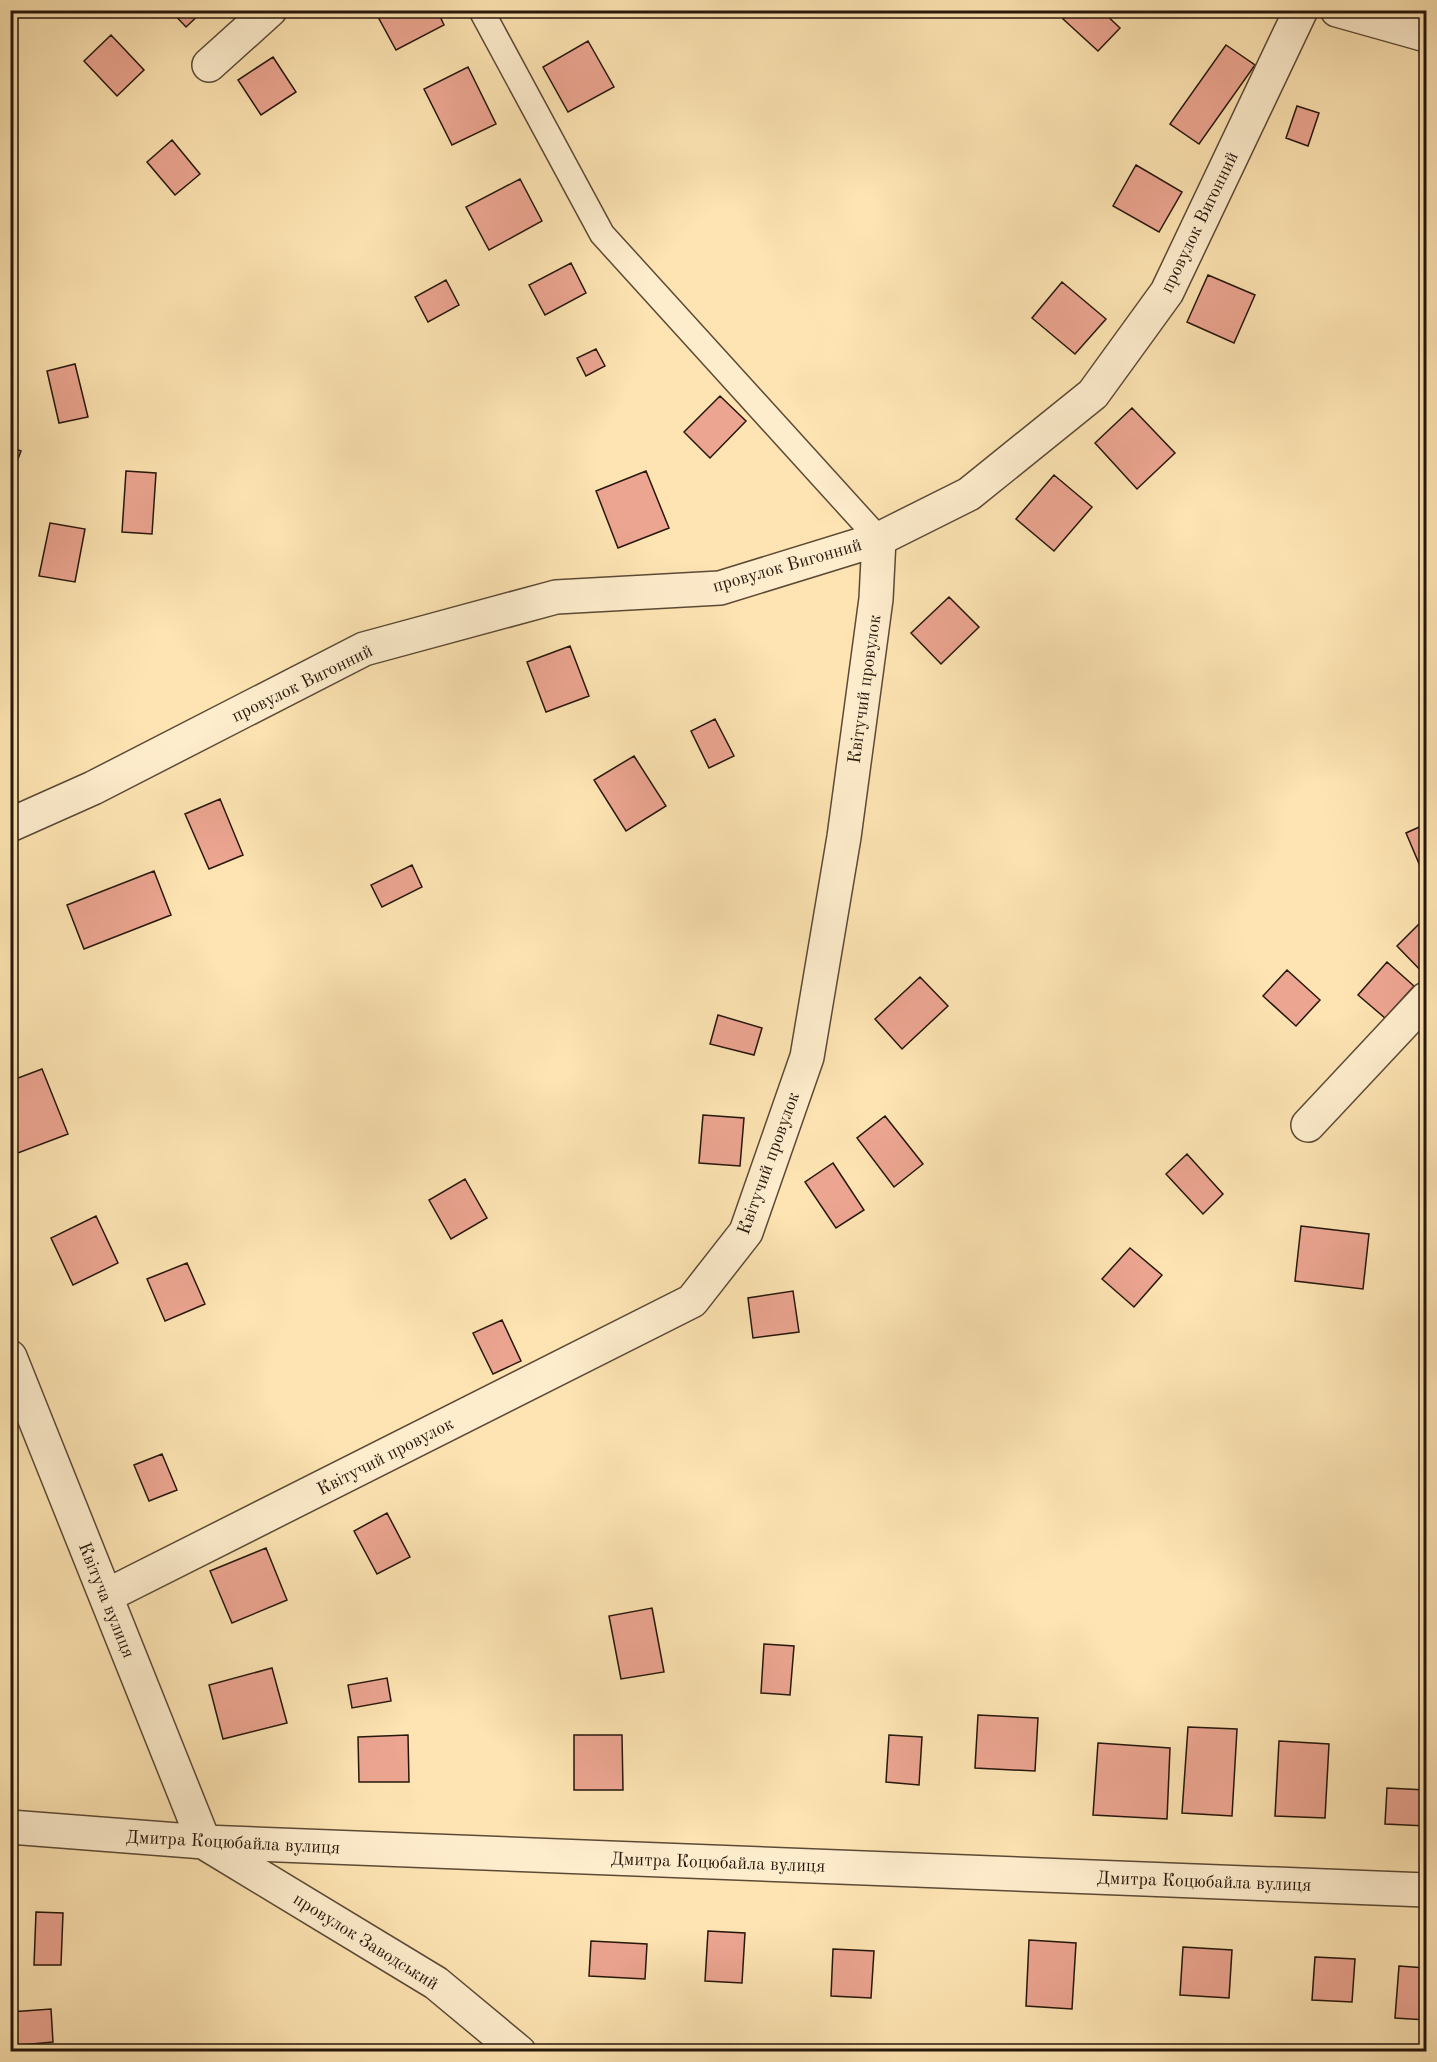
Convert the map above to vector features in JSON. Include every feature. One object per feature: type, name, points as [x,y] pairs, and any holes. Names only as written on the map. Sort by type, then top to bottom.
[{"type":"street","points":[[209,65],[270,10]]},
{"type":"street","name":"провулок Вигонний","points":[[10,825],[93,788],[364,650],[556,597],[720,588],[879,539],[969,494],[1093,394],[1167,292],[1300,10]]},
{"type":"street","points":[[1337,10],[1426,35]]},
{"type":"street","name":"Квітучий провулок","points":[[106,1596],[692,1301],[746,1232],[807,1057],[844,837],[876,599],[879,539]]},
{"type":"street","points":[[1308,1125],[1426,999]]},
{"type":"street","name":"Квітуча вулиця","points":[[10,1357],[204,1842]]},
{"type":"street","name":"Дмитра Коцюбайла вулиця","points":[[10,1827],[204,1842],[1426,1890]]},
{"type":"street","name":"провулок Заводський","points":[[204,1842],[436,1983],[519,2052]]},
{"type":"lane","points":[[481,10],[602,234],[879,539]]},
{"type":"building","points":[[170,10],[204,10],[186,27]]},
{"type":"building","points":[[386,10],[437,10],[444,25],[396,50],[377,15]]},
{"type":"building","points":[[1071,10],[1101,10],[1120,28],[1098,51],[1063,19]]},
{"type":"building","points":[[111,35],[144,70],[117,96],[84,61]]},
{"type":"building","points":[[588,41],[614,87],[568,112],[543,67]]},
{"type":"building","points":[[1226,45],[1255,65],[1199,144],[1170,124]]},
{"type":"building","points":[[273,57],[296,92],[261,115],[238,80]]},
{"type":"building","points":[[468,67],[496,124],[452,145],[424,89]]},
{"type":"building","points":[[1297,106],[1319,113],[1308,146],[1286,138]]},
{"type":"building","points":[[172,140],[200,174],[175,195],[147,162]]},
{"type":"building","points":[[1136,165],[1182,192],[1159,232],[1113,206]]},
{"type":"building","points":[[520,179],[542,221],[489,250],[466,207]]},
{"type":"building","points":[[571,263],[586,293],[545,315],[529,285]]},
{"type":"building","points":[[1208,275],[1255,295],[1234,343],[1187,322]]},
{"type":"building","points":[[446,280],[459,305],[428,322],[415,297]]},
{"type":"building","points":[[1062,282],[1106,319],[1075,354],[1032,318]]},
{"type":"building","points":[[596,349],[605,366],[586,376],[577,358]]},
{"type":"building","points":[[75,364],[88,417],[59,423],[47,371]]},
{"type":"building","points":[[720,396],[746,421],[710,458],[684,432]]},
{"type":"building","points":[[1132,408],[1175,453],[1137,489],[1095,443]]},
{"type":"building","points":[[10,447],[21,451],[10,480]]},
{"type":"building","points":[[126,471],[156,473],[152,534],[122,532]]},
{"type":"building","points":[[646,471],[669,528],[618,548],[596,491]]},
{"type":"building","points":[[1054,475],[1092,507],[1054,551],[1016,519]]},
{"type":"building","points":[[50,523],[85,529],[75,582],[39,576]]},
{"type":"building","points":[[949,597],[979,627],[941,664],[911,633]]},
{"type":"building","points":[[570,646],[589,696],[546,712],[527,662]]},
{"type":"building","points":[[715,719],[734,756],[709,768],[691,731]]},
{"type":"building","points":[[634,756],[666,806],[626,831],[594,780]]},
{"type":"building","points":[[220,799],[243,855],[209,869],[185,814]]},
{"type":"building","points":[[1426,824],[1426,872],[1423,873],[1406,833]]},
{"type":"building","points":[[412,865],[422,887],[382,907],[371,885]]},
{"type":"building","points":[[154,871],[171,915],[84,949],[67,905]]},
{"type":"building","points":[[1426,917],[1426,976],[1397,946]]},
{"type":"building","points":[[1387,962],[1414,986],[1385,1018],[1358,995]]},
{"type":"building","points":[[1287,970],[1320,1000],[1296,1026],[1263,996]]},
{"type":"building","points":[[920,977],[948,1006],[902,1049],[875,1019]]},
{"type":"building","points":[[718,1015],[762,1028],[754,1055],[710,1044]]},
{"type":"building","points":[[42,1069],[68,1134],[10,1156],[10,1081]]},
{"type":"building","points":[[703,1115],[744,1118],[740,1166],[699,1163]]},
{"type":"building","points":[[885,1116],[923,1164],[894,1187],[857,1138]]},
{"type":"building","points":[[1187,1154],[1223,1194],[1203,1214],[1166,1174]]},
{"type":"building","points":[[833,1163],[864,1210],[836,1228],[805,1182]]},
{"type":"building","points":[[465,1179],[487,1218],[451,1239],[429,1200]]},
{"type":"building","points":[[96,1216],[118,1263],[73,1285],[51,1238]]},
{"type":"building","points":[[1301,1226],[1369,1234],[1363,1289],[1295,1281]]},
{"type":"building","points":[[1130,1248],[1162,1275],[1134,1307],[1102,1279]]},
{"type":"building","points":[[187,1263],[205,1304],[165,1321],[147,1279]]},
{"type":"building","points":[[793,1291],[799,1332],[753,1338],[748,1298]]},
{"type":"building","points":[[502,1320],[521,1361],[493,1374],[473,1333]]},
{"type":"building","points":[[162,1454],[177,1490],[149,1501],[134,1465]]},
{"type":"building","points":[[387,1513],[410,1557],[377,1574],[354,1531]]},
{"type":"building","points":[[266,1548],[287,1600],[232,1623],[210,1571]]},
{"type":"building","points":[[652,1608],[664,1672],[621,1679],[609,1616]]},
{"type":"building","points":[[764,1644],[794,1646],[790,1695],[761,1693]]},
{"type":"building","points":[[272,1668],[287,1723],[223,1739],[209,1685]]},
{"type":"building","points":[[387,1678],[391,1701],[352,1708],[348,1685]]},
{"type":"building","points":[[978,1715],[1038,1718],[1035,1771],[975,1768]]},
{"type":"building","points":[[1188,1727],[1237,1729],[1232,1816],[1182,1813]]},
{"type":"building","points":[[408,1735],[409,1782],[359,1782],[358,1737]]},
{"type":"building","points":[[574,1735],[622,1735],[623,1790],[574,1790]]},
{"type":"building","points":[[889,1735],[922,1737],[919,1785],[886,1782]]},
{"type":"building","points":[[1279,1741],[1329,1744],[1325,1818],[1275,1816]]},
{"type":"building","points":[[1098,1743],[1170,1748],[1167,1819],[1093,1815]]},
{"type":"building","points":[[1387,1788],[1426,1790],[1426,1826],[1385,1824]]},
{"type":"building","points":[[36,1912],[63,1913],[61,1965],[34,1965]]},
{"type":"building","points":[[708,1931],[745,1933],[742,1983],[705,1981]]},
{"type":"building","points":[[1029,1940],[1076,1943],[1072,2009],[1026,2006]]},
{"type":"building","points":[[591,1941],[647,1944],[645,1979],[589,1976]]},
{"type":"building","points":[[1183,1947],[1232,1950],[1229,1998],[1180,1995]]},
{"type":"building","points":[[833,1949],[874,1951],[871,1998],[831,1996]]},
{"type":"building","points":[[1315,1957],[1355,1959],[1352,2002],[1312,2000]]},
{"type":"building","points":[[1399,1966],[1426,1968],[1426,2020],[1395,2018]]},
{"type":"building","points":[[51,2009],[53,2042],[10,2046],[10,2012]]}]
